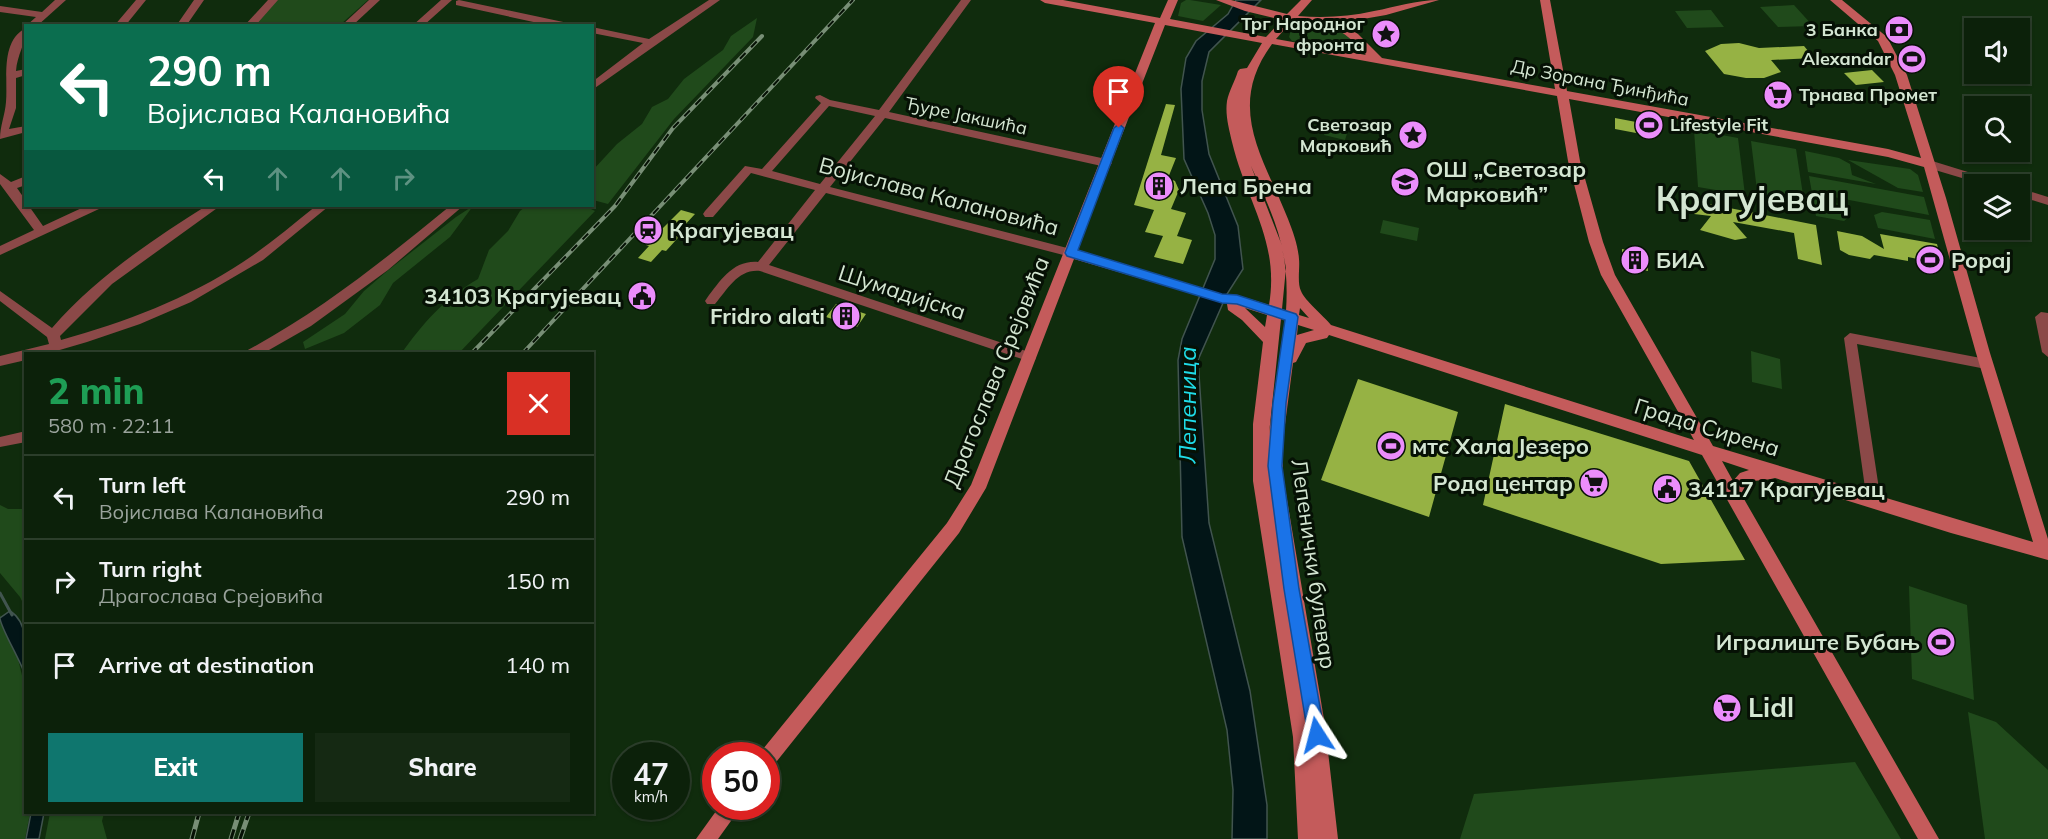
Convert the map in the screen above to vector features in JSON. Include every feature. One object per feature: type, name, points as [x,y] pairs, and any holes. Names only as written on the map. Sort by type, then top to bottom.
[{"type":"main road","name":"Др Зорана Ђинђића","points":[[1045,0],[1888,153],[1929,164]]},
{"type":"main road","name":"Лепенички булевар","points":[[1283,18],[1293,0]]},
{"type":"main road","name":"Лепенички булевар","points":[[1308,0],[1283,18],[1263,40],[1235,93],[1232,115],[1241,155],[1274,243],[1279,268],[1280,286],[1270,341],[1261,424],[1261,482],[1302,737],[1308,839]]},
{"type":"main road","points":[[1308,0],[1309,13],[1320,20],[1345,29],[1367,51],[1388,62]]},
{"type":"main road","points":[[1223,1],[1283,18],[1339,20],[1434,0]]},
{"type":"main road","points":[[1545,0],[1574,161],[1601,258],[1608,275],[1929,839]]},
{"type":"main road","points":[[1835,0],[1876,33],[1888,46],[1908,97],[1986,364],[2046,552]]},
{"type":"main road","name":"Драгослава Срејовића","points":[[780,742],[961,516],[983,477],[1106,163],[1160,22],[1158,16],[1166,1]]},
{"type":"main road","points":[[1336,53],[1350,49],[1356,38]]},
{"type":"main road","name":"Лепенички булевар","points":[[1263,40],[1244,104],[1244,119],[1254,156],[1286,229],[1292,256],[1294,292],[1275,450],[1277,486],[1317,735],[1328,839]]},
{"type":"main road","points":[[1255,67],[1275,50],[1300,46]]},
{"type":"main road","name":"Војислава Калановића","points":[[1071,253],[1184,286],[1274,316]]},
{"type":"main road","points":[[1231,302],[1260,299],[1268,294],[1279,268]]},
{"type":"main road","points":[[1283,371],[1296,342],[1323,331],[1294,292]]},
{"type":"main road","points":[[1231,302],[1270,341]]},
{"type":"main road","name":"Града Сирена","points":[[1274,316],[1355,339],[1710,452],[2046,552]]},
{"type":"main road","points":[[1653,434],[1675,432],[1682,428],[1687,412]]},
{"type":"main road","points":[[1736,500],[1736,489],[1744,478],[1749,475],[1777,472]]},
{"type":"main road","points":[[706,839],[721,820]]},
{"type":"street","points":[[33,24],[61,0]]},
{"type":"street","points":[[121,24],[141,0]]},
{"type":"street","points":[[182,24],[198,0]]},
{"type":"street","points":[[251,24],[273,0]]},
{"type":"street","points":[[348,24],[375,0]]},
{"type":"street","points":[[419,24],[447,0]]},
{"type":"street","points":[[594,84],[651,42],[715,0]]},
{"type":"street","points":[[711,301],[735,273],[751,265],[762,265],[882,114],[966,0]]},
{"type":"street","points":[[459,3],[559,24]]},
{"type":"street","points":[[0,9],[44,15]]},
{"type":"street","points":[[594,30],[651,42]]},
{"type":"street","points":[[24,35],[12,51],[7,72],[10,106],[4,118],[1,135],[24,129]]},
{"type":"street","points":[[7,72],[24,72]]},
{"type":"street","name":"Ђуре Јакшића","points":[[765,173],[823,100],[1106,163]]},
{"type":"street","name":"Др Зорана Ђинђића","points":[[1929,164],[1964,175]]},
{"type":"street","name":"Војислава Калановића","points":[[709,214],[749,169],[1071,253]]},
{"type":"street","points":[[3,181],[24,180]]},
{"type":"street","points":[[3,181],[41,231]]},
{"type":"street","points":[[2030,195],[2048,201]]},
{"type":"street","points":[[0,251],[93,207]]},
{"type":"street","points":[[55,345],[66,320],[133,261],[213,207]]},
{"type":"street","points":[[33,352],[137,320],[213,285],[266,252],[322,207]]},
{"type":"street","points":[[255,352],[339,303],[456,207]]},
{"type":"street","name":"Шумадијска","points":[[762,265],[788,277],[1030,357]]},
{"type":"street","points":[[0,295],[55,345]]},
{"type":"street","points":[[2048,318],[2041,316],[2048,352]]},
{"type":"street","points":[[1874,502],[1850,338],[1986,364]]},
{"type":"street","points":[[0,361],[24,355]]},
{"type":"street","points":[[0,442],[24,436]]},
{"type":"green space","points":[[275,0],[368,0],[341,24],[253,24]]},
{"type":"green space","points":[[1186,0],[1221,5],[1203,21],[1178,16],[1181,3]]},
{"type":"green space","points":[[1794,5],[1813,26],[1778,27],[1760,7]]},
{"type":"green space","points":[[1711,10],[1724,27],[1687,28],[1675,11]]},
{"type":"green space","points":[[757,18],[753,37],[674,119],[608,204],[594,200],[594,169],[617,144],[642,124],[652,107],[668,99],[684,79],[723,50],[731,36]]},
{"type":"green space","points":[[1310,24],[1338,30],[1352,40],[1345,49],[1292,41],[1289,37],[1291,30]]},
{"type":"green space","points":[[1329,120],[1350,124],[1345,140],[1324,135]]},
{"type":"green space","points":[[1694,130],[1738,138],[1745,195],[1698,187]]},
{"type":"green space","points":[[1751,141],[1796,149],[1805,208],[1758,199]]},
{"type":"green space","points":[[1805,151],[1839,158],[1850,164],[1852,175],[1876,184],[1808,172]]},
{"type":"green space","points":[[1848,160],[1910,169],[1918,175],[1923,192],[1898,188]]},
{"type":"green space","points":[[1809,176],[1924,197],[1929,215],[1812,193]]},
{"type":"green space","points":[[1813,199],[1846,205],[1849,217],[1844,221],[1816,216]]},
{"type":"green space","points":[[472,207],[450,237],[393,283],[380,305],[344,333],[305,349],[303,342],[345,314],[364,291],[456,217]]},
{"type":"green space","points":[[525,207],[587,207],[595,211],[460,352],[402,352],[435,312],[455,294],[478,279],[489,250],[508,231]]},
{"type":"green space","points":[[1882,212],[1930,220],[1935,239],[1878,228],[1874,215]]},
{"type":"green space","points":[[1383,220],[1419,228],[1417,241],[1380,233]]},
{"type":"green space","points":[[1751,351],[1780,359],[1782,389],[1752,382]]},
{"type":"green space","points":[[0,505],[8,509],[24,509],[24,605],[0,573]]},
{"type":"green space","name":"Игралиште Бубањ","points":[[1909,586],[1967,605],[1974,700],[1912,679]]},
{"type":"green space","points":[[0,615],[18,659],[24,684],[24,814],[30,814],[25,839],[0,839]]},
{"type":"green space","points":[[1968,712],[1996,722],[2048,770],[2048,839],[1985,839]]},
{"type":"green space","points":[[1855,762],[1901,839],[1460,839],[1474,794]]},
{"type":"green space","points":[[50,814],[104,814],[102,821],[107,839],[45,839]]},
{"type":"water","name":"Лепеница","points":[[1236,0],[1261,0],[1209,52],[1202,81],[1202,110],[1209,154],[1238,226],[1243,269],[1227,294],[1198,360],[1209,523],[1250,691],[1267,805],[1267,839],[1232,839],[1233,790],[1227,730],[1182,537],[1178,360],[1182,339],[1215,259],[1215,235],[1208,213],[1184,159],[1181,89],[1186,58],[1196,41],[1228,14]]},
{"type":"water","points":[[10,611],[21,623],[24,631],[24,673],[7,636],[0,618]]},
{"type":"water","points":[[31,814],[44,814],[39,839],[26,839]]},
{"type":"building","points":[[1739,43],[1759,48],[1804,46],[1814,58],[1771,60],[1781,72],[1764,78],[1746,78],[1724,74],[1705,51],[1721,44]]},
{"type":"building","points":[[1872,70],[1884,82],[1856,85],[1844,73]]},
{"type":"building","name":"Лепа Брена","points":[[1166,104],[1175,105],[1161,155],[1176,158],[1168,178],[1175,181],[1179,190],[1171,209],[1186,213],[1177,236],[1192,240],[1183,264],[1154,257],[1163,236],[1145,232],[1154,210],[1134,205]]},
{"type":"building","points":[[1615,118],[1652,125],[1652,136],[1615,129]]},
{"type":"building","points":[[1694,201],[1816,225],[1822,265],[1798,259],[1794,233],[1733,222],[1747,238],[1735,240],[1700,230],[1711,216],[1694,214]]},
{"type":"building","name":"Крагујевац","points":[[681,210],[695,214],[682,228],[686,229],[666,251],[662,250],[651,262],[638,258],[649,246],[646,245]]},
{"type":"building","points":[[1837,231],[1862,236],[1884,249],[1880,234],[1937,244],[1942,264],[1908,257],[1908,261],[1874,255],[1870,259],[1849,255],[1840,250]]},
{"type":"building","name":"БИА","points":[[1622,249],[1647,254],[1648,271],[1622,266]]},
{"type":"building","name":"Fridro alati","points":[[836,304],[866,314],[857,327],[826,317]]},
{"type":"building","name":"мтс Хала Језеро","points":[[1358,379],[1458,412],[1429,517],[1321,480]]},
{"type":"building","name":"Рода центар","points":[[1505,404],[1689,461],[1745,560],[1661,564],[1483,505]]},
{"type":"waterway","points":[[0,593],[12,615]]},
{"type":"railway","points":[[524,352],[853,0]]},
{"type":"railway","points":[[473,352],[615,206],[673,128],[762,36]]},
{"type":"railway","points":[[192,839],[199,814]]},
{"type":"railway","points":[[231,839],[239,814]]},
{"type":"railway","points":[[240,839],[249,814]]},
{"type":"place","name":"3 Банка","points":[[1899,30]]},
{"type":"place","name":"Трг Народног фронта","points":[[1386,34]]},
{"type":"place","name":"Alexandar","points":[[1912,59]]},
{"type":"place","name":"Трнава Промет","points":[[1778,95]]},
{"type":"place","name":"Lifestyle Fit","points":[[1649,125]]},
{"type":"place","name":"Светозар Марковић","points":[[1413,135]]},
{"type":"place","name":"ОШ „Светозар Марковић”","points":[[1405,182]]},
{"type":"place","name":"Лепа Брена","points":[[1159,186]]},
{"type":"place","name":"Крагујевац","points":[[648,230]]},
{"type":"place","name":"БИА","points":[[1635,260]]},
{"type":"place","name":"Popaj","points":[[1930,260]]},
{"type":"place","name":"34103 Крагујевац","points":[[642,296]]},
{"type":"place","name":"Fridro alati","points":[[846,316]]},
{"type":"place","name":"мтс Хала Језеро","points":[[1391,446]]},
{"type":"place","name":"Рода центар","points":[[1594,483]]},
{"type":"place","name":"34117 Крагујевац","points":[[1667,489]]},
{"type":"place","name":"Игралиште Бубањ","points":[[1941,642]]},
{"type":"place","name":"Lidl","points":[[1727,708]]},
{"type":"district","name":"Крагујевац","points":[[1752,199]]},
{"type":"route","points":[[1119,128],[1071,253],[1222,299],[1237,300],[1292,317],[1283,371],[1275,466],[1292,589],[1317,735]]}]
